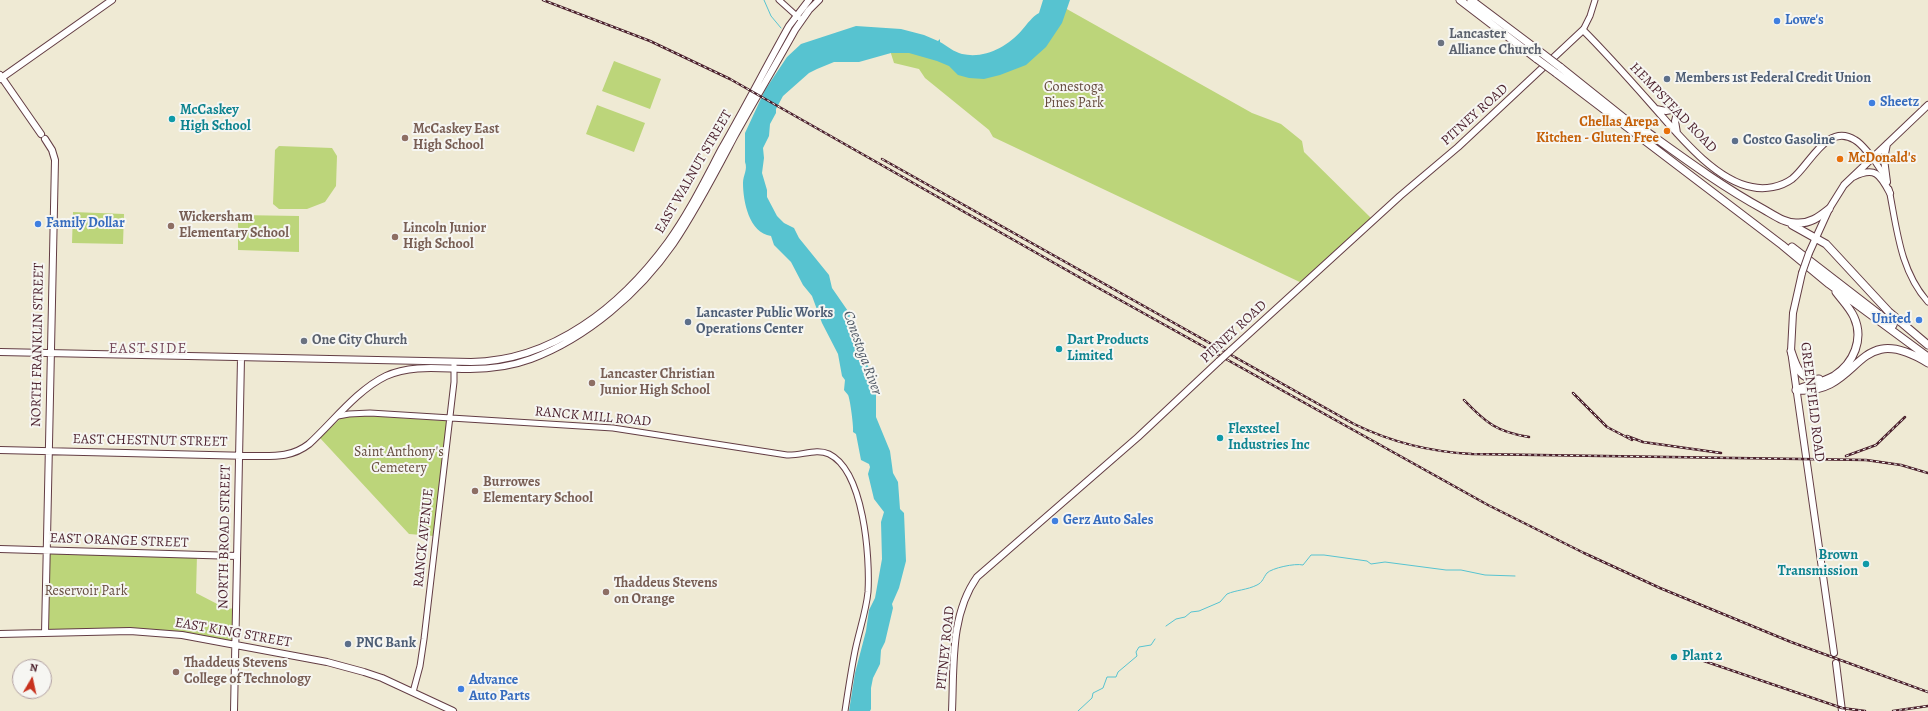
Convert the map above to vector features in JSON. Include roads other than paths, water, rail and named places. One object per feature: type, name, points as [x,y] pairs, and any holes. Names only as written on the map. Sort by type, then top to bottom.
[{"type":"highway","points":[[1460,0],[1537,59],[1558,70],[1590,91],[1709,176],[1826,244],[1889,312],[1928,345]]},
{"type":"highway","points":[[1471,0],[1539,51],[1558,70],[1782,245],[1829,284],[1928,357]]},
{"type":"highway","points":[[1590,91],[1928,352]]},
{"type":"highway","points":[[1786,222],[1802,224],[1809,222],[1818,218],[1829,209]]},
{"type":"highway","points":[[1796,390],[1835,376],[1846,366],[1857,348],[1859,335],[1853,315],[1829,284]]},
{"type":"highway","points":[[1796,390],[1809,391],[1832,383],[1849,372],[1867,354],[1883,348],[1904,350],[1928,363]]},
{"type":"highway","points":[[1791,351],[1797,369],[1806,378],[1818,379],[1835,376]]},
{"type":"main road","points":[[1,77],[112,0]]},
{"type":"main road","name":"EAST WALNUT STREET","points":[[0,352],[484,362],[527,354],[548,346],[591,319],[633,284],[660,252],[683,219],[796,15],[809,0]]},
{"type":"main road","name":"EAST WALNUT STREET","points":[[298,452],[370,386],[387,376],[401,371],[421,368],[455,369],[505,366],[542,355],[565,343],[589,327],[636,287],[664,256],[687,222],[761,89],[802,20],[819,0]]},
{"type":"main road","name":"HEMPSTEAD ROAD","points":[[1582,30],[1696,151],[1723,174],[1739,183],[1758,188],[1773,187],[1791,180],[1801,171],[1823,143],[1837,136],[1846,136],[1854,139],[1872,157]]},
{"type":"main road","name":"PITNEY ROAD","points":[[952,711],[959,616],[965,596],[978,577],[994,560],[1120,452],[1400,196],[1461,144],[1582,30]]},
{"type":"main road","name":"NORTH FRANKLIN STREET","points":[[1,77],[43,136],[52,150],[55,160],[44,633]]},
{"type":"main road","name":"GREENFIELD ROAD","points":[[1834,652],[1791,351],[1793,313],[1808,252],[1829,209],[1850,179],[1928,105]]},
{"type":"main road","points":[[1656,109],[1676,111],[1678,133]]},
{"type":"main road","points":[[1888,142],[1884,152],[1888,182]]},
{"type":"main road","points":[[1850,179],[1866,172],[1876,173],[1881,177],[1890,193]]},
{"type":"main road","name":"NORTH BROAD STREET","points":[[234,711],[234,645],[241,358]]},
{"type":"main road","name":"EAST CHESTNUT STREET","points":[[0,450],[239,456],[284,456],[298,452]]},
{"type":"main road","name":"EAST ORANGE STREET","points":[[0,549],[236,556]]},
{"type":"main road","name":"EAST KING STREET","points":[[0,634],[144,632],[176,635],[354,669],[382,678],[453,711]]},
{"type":"main road","points":[[1836,663],[1842,711]]},
{"type":"street","points":[[779,0],[802,20]]},
{"type":"street","name":"PITNEY ROAD","points":[[1582,30],[1590,16],[1595,0]]},
{"type":"street","points":[[1872,157],[1888,182],[1903,259],[1916,286],[1928,302]]},
{"type":"street","name":"RANCK AVENUE","points":[[412,692],[422,653],[455,369],[454,362]]},
{"type":"street","name":"RANCK MILL ROAD","points":[[338,416],[370,413],[613,428],[787,455],[798,456],[822,452],[830,455],[841,463],[854,483],[858,494],[866,543],[868,580],[867,599],[852,667],[845,711]]},
{"type":"water","name":"Conestoga River","points":[[1043,0],[1070,0],[1062,23],[1046,47],[1026,65],[1000,75],[984,79],[969,78],[958,75],[949,66],[909,53],[891,53],[859,62],[834,62],[809,73],[783,96],[770,124],[769,136],[763,148],[764,158],[762,173],[767,190],[767,197],[777,216],[784,223],[794,228],[799,238],[829,275],[832,288],[850,314],[849,322],[854,337],[864,351],[865,360],[871,372],[872,386],[876,393],[876,417],[890,451],[893,473],[898,482],[900,509],[904,513],[906,561],[899,588],[892,604],[893,608],[885,642],[881,650],[880,664],[873,678],[871,688],[871,709],[870,711],[849,711],[855,673],[866,631],[869,610],[875,598],[882,559],[881,522],[884,512],[874,499],[868,474],[870,467],[869,464],[861,460],[856,434],[853,432],[850,401],[844,390],[845,380],[842,376],[838,354],[822,323],[812,296],[803,285],[791,262],[774,245],[771,236],[763,234],[752,223],[746,207],[743,190],[743,180],[746,168],[745,133],[765,90],[787,57],[801,44],[856,26],[901,29],[924,35],[938,41],[940,39],[940,42],[962,54],[979,55],[995,50],[1010,42],[1032,18],[1039,13]]},
{"type":"waterway","points":[[764,0],[771,16],[781,28]]},
{"type":"waterway","points":[[1166,626],[1176,619],[1185,617],[1191,612],[1199,611],[1220,602],[1227,594],[1259,584],[1267,573],[1274,569],[1289,565],[1303,565],[1311,555],[1324,555],[1367,561],[1371,564],[1385,562],[1446,570],[1461,570],[1485,575],[1515,576]]},
{"type":"waterway","points":[[1078,711],[1092,698],[1093,693],[1103,688],[1107,677],[1116,677],[1118,672],[1137,656],[1136,652],[1139,647],[1151,645],[1155,639]]},
{"type":"railway","points":[[543,0],[650,41],[730,79],[1093,285],[1488,505],[1584,553],[1660,588],[1791,642],[1928,692]]},
{"type":"railway","points":[[882,159],[1354,424],[1397,441],[1441,451],[1472,454],[1866,460],[1901,465],[1928,473]]},
{"type":"railway","points":[[1573,393],[1607,427],[1632,440]]},
{"type":"railway","points":[[1464,400],[1479,415],[1500,429],[1529,437]]},
{"type":"railway","points":[[1846,456],[1876,445],[1905,417]]},
{"type":"railway","points":[[1627,436],[1643,442],[1721,453]]},
{"type":"railway","points":[[1704,661],[1842,708],[1865,711]]},
{"type":"railway","points":[[1893,711],[1928,706]]},
{"type":"place","name":"Lowe's","points":[[1777,21]]},
{"type":"place","name":"Lancaster Alliance Church","points":[[1441,43]]},
{"type":"place","name":"Members 1st Federal Credit Union","points":[[1667,79]]},
{"type":"place","name":"Sheetz","points":[[1872,103]]},
{"type":"place","name":"McCaskey High School","points":[[172,119]]},
{"type":"place","name":"Chellas Arepa Kitchen - Gluten Free","points":[[1667,131]]},
{"type":"place","name":"McCaskey East High School","points":[[405,138]]},
{"type":"place","name":"Costco Gasoline","points":[[1735,141]]},
{"type":"place","name":"McDonald's","points":[[1840,159]]},
{"type":"place","name":"Family Dollar","points":[[38,224]]},
{"type":"place","name":"Wickersham Elementary School","points":[[171,226]]},
{"type":"place","name":"Lincoln Junior High School","points":[[395,237]]},
{"type":"place","name":"United","points":[[1919,320]]},
{"type":"place","name":"Lancaster Public Works Operations Center","points":[[688,322]]},
{"type":"place","name":"One City Church","points":[[304,341]]},
{"type":"place","name":"Dart Products Limited","points":[[1059,349]]},
{"type":"place","name":"Lancaster Christian Junior High School","points":[[592,383]]},
{"type":"place","name":"Flexsteel Industries Inc","points":[[1220,438]]},
{"type":"place","name":"Burrowes Elementary School","points":[[475,491]]},
{"type":"place","name":"Gerz Auto Sales","points":[[1055,521]]},
{"type":"place","name":"Brown Transmission","points":[[1866,564]]},
{"type":"place","name":"Thaddeus Stevens on Orange","points":[[606,592]]},
{"type":"place","name":"PNC Bank","points":[[348,644]]},
{"type":"place","name":"Plant 2","points":[[1674,657]]},
{"type":"place","name":"Thaddeus Stevens College of Technology","points":[[176,672]]},
{"type":"place","name":"Advance Auto Parts","points":[[461,689]]},
{"type":"district","name":"EAST SIDE","points":[[148,349]]},
{"type":"park label","name":"Conestoga Pines Park","points":[[1074,96]]},
{"type":"park label","name":"Saint Anthony's Cemetery","points":[[399,462]]},
{"type":"park label","name":"Reservoir Park","points":[[86,592]]}]
